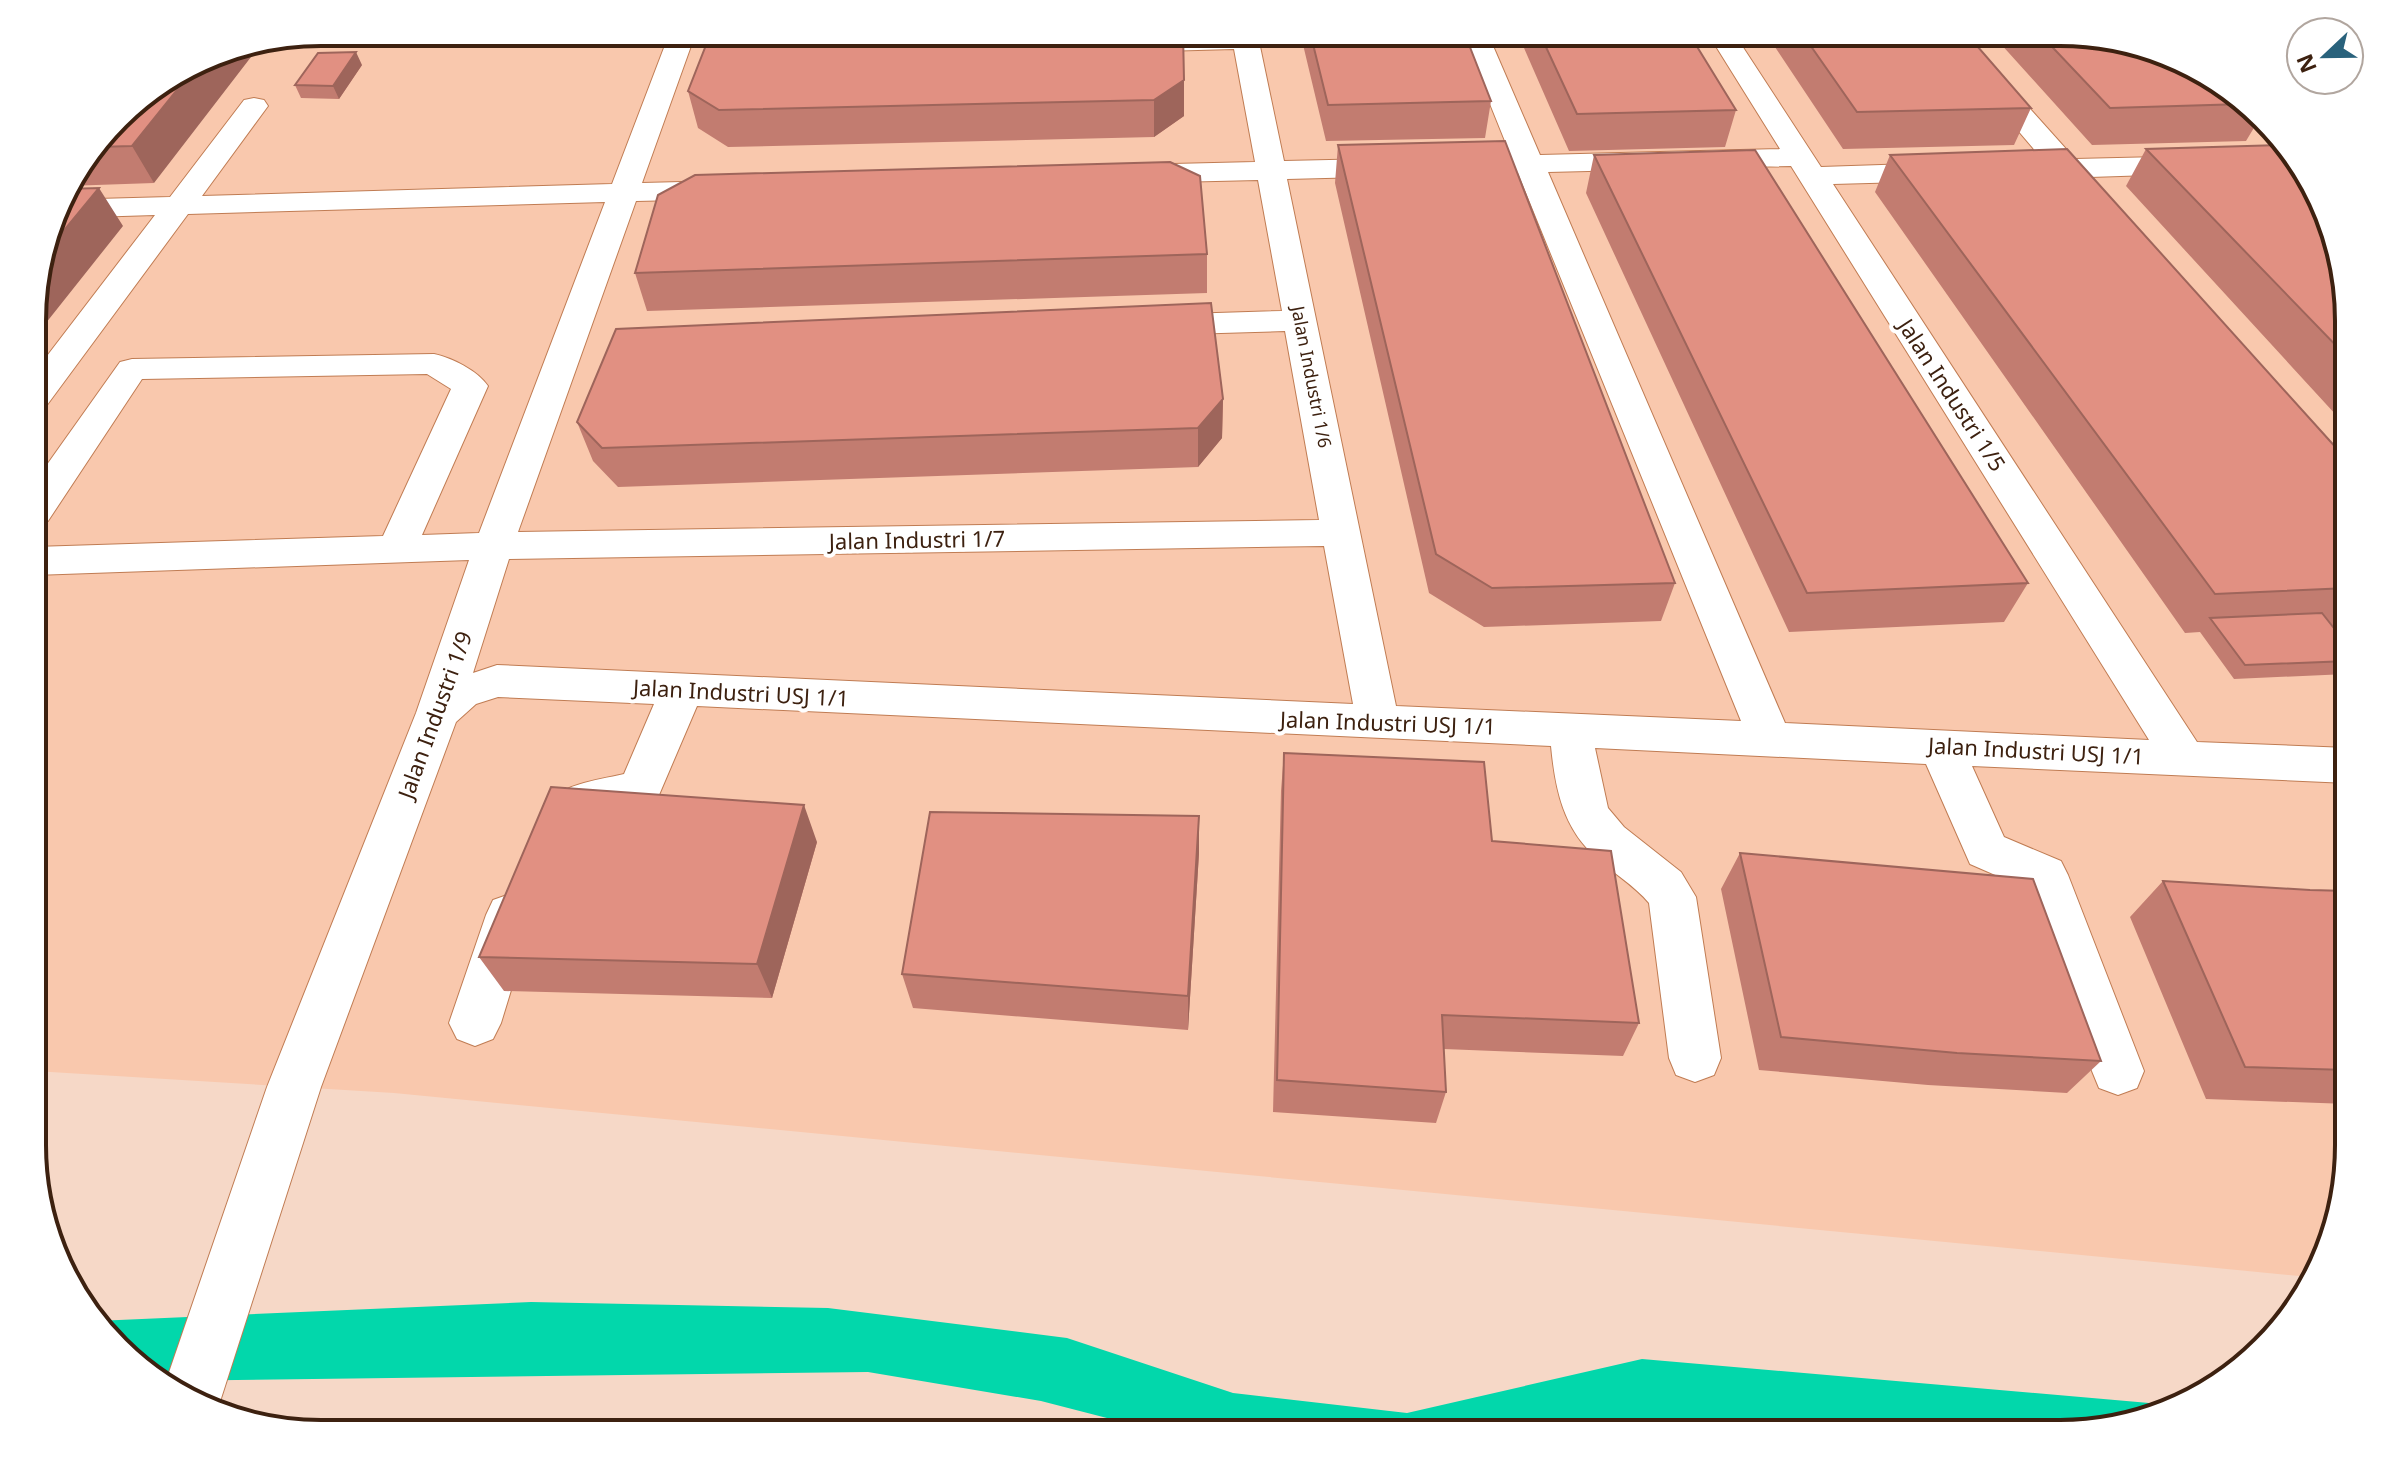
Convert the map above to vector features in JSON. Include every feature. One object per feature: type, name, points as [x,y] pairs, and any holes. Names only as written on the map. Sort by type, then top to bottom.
[{"type":"street","name":"Jalan Industri 1/6","points":[[1247,46],[1378,723]]},
{"type":"street","points":[[1480,46],[1770,739]]},
{"type":"street","name":"Jalan Industri 1/5","points":[[1729,46],[2184,758]]},
{"type":"street","points":[[1959,46],[2109,216]]},
{"type":"street","name":"Jalan Industri 1/9","points":[[194,1389],[294,1087],[438,713],[494,546],[583,343],[622,194],[678,47]]},
{"type":"street","points":[[686,47],[706,55]]},
{"type":"street","points":[[46,381],[254,106]]},
{"type":"street","points":[[1097,176],[1528,163],[1806,166],[1972,172]]},
{"type":"street","points":[[2019,170],[2285,163]]},
{"type":"street","points":[[71,208],[749,189]]},
{"type":"street","points":[[1125,326],[1300,321]]},
{"type":"street","points":[[46,494],[132,369],[434,364],[470,386],[397,548]]},
{"type":"street","name":"Jalan Industri 1/7","points":[[46,561],[397,548],[1341,533]]},
{"type":"street","name":"Jalan Industri USJ 1/1","points":[[438,713],[461,693],[497,681],[2334,765]]},
{"type":"street","points":[[475,1023],[540,824],[584,801],[640,789],[682,690]]},
{"type":"street","points":[[1571,731],[1587,813],[1600,832],[1660,879],[1672,897],[1695,1058]]},
{"type":"street","points":[[1941,747],[1987,850],[2044,875],[2118,1071]]},
{"type":"shaded area","points":[[303,47],[2096,48],[2149,61],[2182,74],[2213,92],[2267,140],[2289,168],[2314,216],[2330,267],[2334,303],[2334,1163],[2330,1199],[2320,1234],[2302,1276],[394,1093],[46,1072],[46,321],[51,267],[67,216],[83,183],[114,140],[168,92],[216,67],[267,51]]},
{"type":"shaded area","points":[[531,1302],[828,1308],[1067,1338],[1233,1393],[1407,1413],[1642,1359],[2153,1403],[2114,1415],[2078,1419],[1113,1420],[1041,1401],[868,1372],[180,1381],[126,1340],[110,1320]]},
{"type":"building","points":[[1183,46],[1184,80],[1154,100],[719,110],[688,91],[705,47]]},
{"type":"building","points":[[1314,46],[1470,46],[1491,101],[1328,105]]},
{"type":"building","points":[[1546,46],[1697,46],[1736,110],[1577,114]]},
{"type":"building","points":[[1811,46],[1977,46],[2031,108],[1857,112]]},
{"type":"building","points":[[2051,46],[2096,48],[2149,61],[2182,74],[2229,104],[2110,108]]},
{"type":"building","points":[[356,52],[333,86],[295,85],[318,53]]},
{"type":"building","points":[[182,83],[132,146],[109,147],[140,114]]},
{"type":"building","points":[[1505,141],[1675,583],[1492,588],[1436,554],[1338,145]]},
{"type":"building","points":[[2271,145],[2298,183],[2326,250],[2334,303],[2334,344],[2146,149]]},
{"type":"building","points":[[2067,149],[2334,445],[2334,589],[2215,594],[1890,155]]},
{"type":"building","points":[[1755,150],[2028,583],[1807,593],[1594,155]]},
{"type":"building","points":[[1170,162],[1200,176],[1207,254],[635,273],[658,195],[695,175]]},
{"type":"building","points":[[99,188],[60,235],[67,216],[80,189]]},
{"type":"building","points":[[1211,303],[1223,399],[1198,428],[602,448],[577,422],[616,329]]},
{"type":"building","points":[[2322,613],[2334,628],[2334,662],[2245,665],[2210,618]]},
{"type":"building","points":[[1284,753],[1484,762],[1492,841],[1611,851],[1639,1023],[1442,1015],[1446,1092],[1277,1080]]},
{"type":"building","points":[[551,787],[804,805],[757,964],[479,957]]},
{"type":"building","points":[[930,812],[1199,816],[1188,996],[902,974]]},
{"type":"building","points":[[1740,853],[2033,879],[2101,1061],[1957,1053],[1781,1037]]},
{"type":"building","points":[[2163,881],[2334,891],[2334,1070],[2245,1067]]}]
